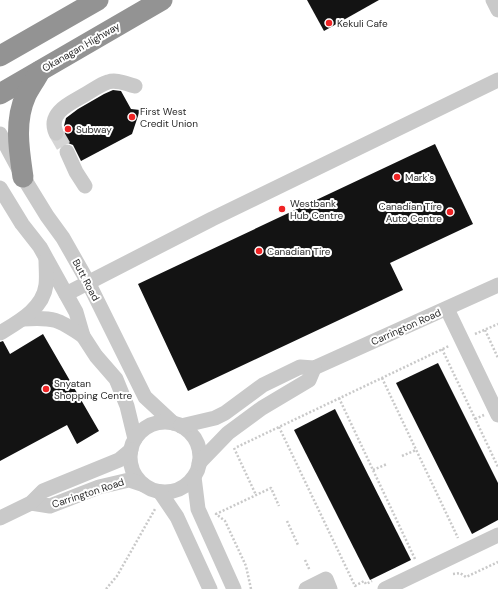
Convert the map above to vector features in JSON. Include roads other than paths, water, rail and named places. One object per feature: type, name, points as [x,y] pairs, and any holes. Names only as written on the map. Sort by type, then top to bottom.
[{"type":"highway","points":[[0,56],[98,0]]},
{"type":"highway","name":"Okanagan Highway","points":[[0,94],[162,0]]},
{"type":"highway","points":[[0,44],[26,41]]},
{"type":"highway","points":[[23,177],[19,144],[19,117],[26,95],[41,70]]},
{"type":"street","points":[[493,0],[498,10]]},
{"type":"street","points":[[56,133],[53,126],[56,116],[63,108],[108,82],[117,80],[135,86]]},
{"type":"street","points":[[66,294],[212,219],[498,80]]},
{"type":"street","name":"Butt Road","points":[[0,134],[23,177],[47,216],[63,238],[88,282],[145,397],[177,425]]},
{"type":"street","points":[[67,152],[76,172],[85,186]]},
{"type":"street","points":[[0,188],[22,224],[40,247],[76,312],[83,336],[96,356],[116,379],[127,406],[133,444],[130,459],[132,469],[137,478],[151,489],[158,499],[177,517],[210,589]]},
{"type":"street","points":[[0,333],[23,319],[34,309],[46,286],[46,259]]},
{"type":"street","name":"Carrington Road","points":[[177,425],[215,418],[263,386],[300,367],[314,368],[498,285]]},
{"type":"street","points":[[447,309],[498,415]]},
{"type":"street","points":[[23,319],[54,319],[65,324],[83,336]]},
{"type":"street","name":"Carrington Road","points":[[200,463],[228,433],[262,408],[308,380],[314,368]]},
{"type":"street","points":[[133,444],[142,431],[151,425],[162,422],[177,425],[190,433],[196,442],[200,463],[194,477],[179,489],[169,492],[158,499]]},
{"type":"street","name":"Carrington Road","points":[[0,518],[31,503],[43,491],[119,460],[133,444]]},
{"type":"street","points":[[194,477],[198,509],[234,589]]},
{"type":"street","name":"Carrington Road","points":[[31,503],[50,506],[99,487],[129,480],[144,485]]},
{"type":"street","points":[[379,585],[498,535]]},
{"type":"street","points":[[309,582],[326,579],[330,589]]},
{"type":"tunnel","points":[[56,133],[67,152]]},
{"type":"place","name":"Kekuli Cafe","points":[[329,23]]},
{"type":"place","name":"First West Credit Union","points":[[132,117]]},
{"type":"place","name":"Subway","points":[[68,129]]},
{"type":"place","name":"Mark's","points":[[397,177]]},
{"type":"place","name":"Westbank Hub Centre","points":[[282,209]]},
{"type":"place","name":"Canadian Tire Auto Centre","points":[[450,212]]},
{"type":"place","name":"Canadian Tire","points":[[259,251]]},
{"type":"place","name":"Snyatan Shopping Centre","points":[[46,389]]}]
